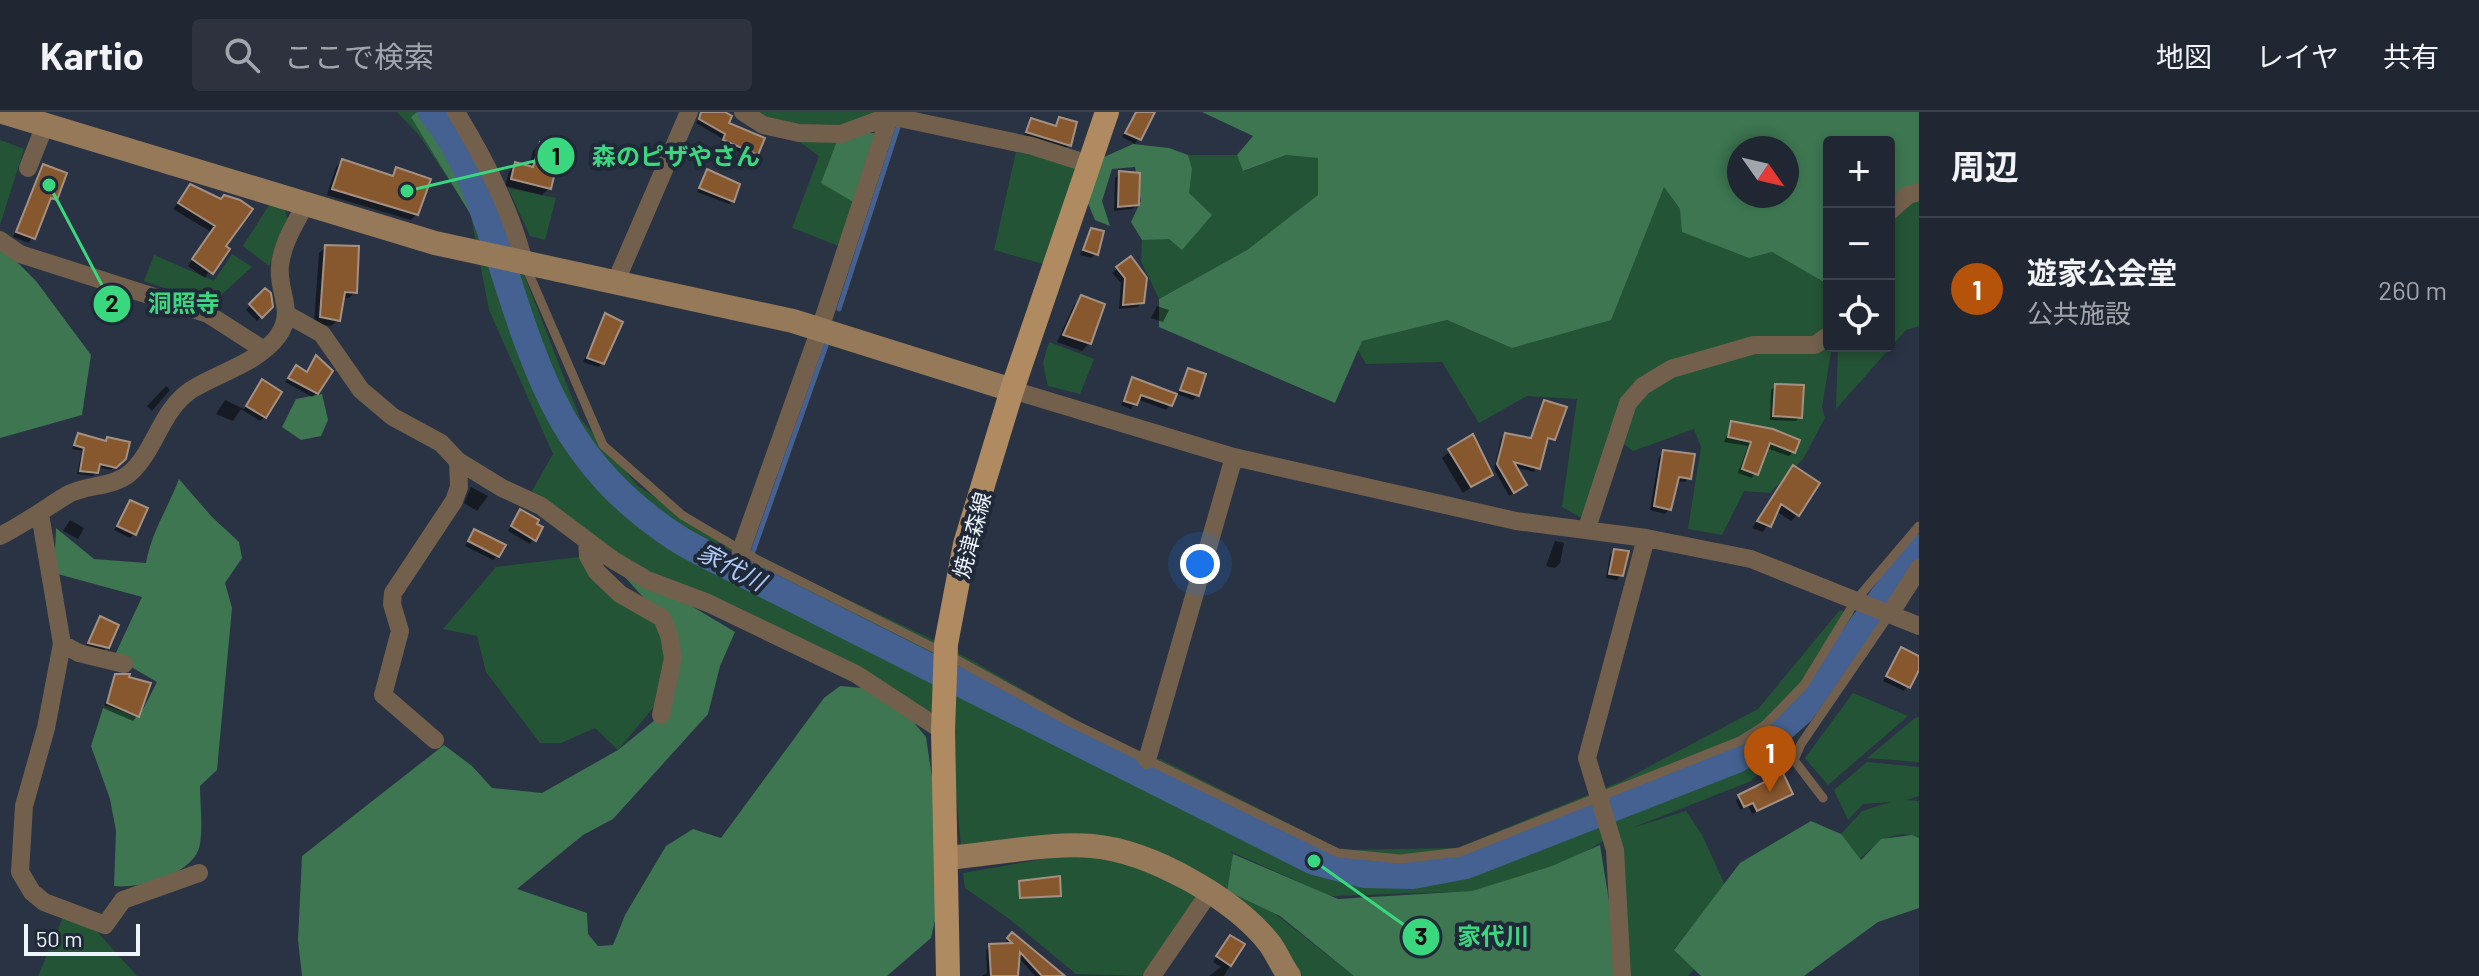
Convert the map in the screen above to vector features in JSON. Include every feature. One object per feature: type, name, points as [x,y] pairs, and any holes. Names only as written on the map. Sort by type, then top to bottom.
[{"type":"main road","name":"焼津森線","points":[[948,976],[944,692],[946,649],[965,544],[1012,390],[1107,112]]},
{"type":"street","points":[[3,112],[41,120],[305,205],[435,243],[820,329],[1234,457],[1516,521],[1587,528],[1751,559],[1919,626]]},
{"type":"street","points":[[456,112],[515,226],[517,260]]},
{"type":"street","points":[[616,281],[689,112]]},
{"type":"street","points":[[743,112],[763,125],[799,133],[841,134],[898,116],[1032,146],[1089,164]]},
{"type":"street","points":[[749,555],[820,329],[898,116]]},
{"type":"street","points":[[28,168],[41,120]]},
{"type":"street","points":[[1893,208],[1908,195],[1919,192]]},
{"type":"street","points":[[0,536],[70,493],[112,483],[131,472],[171,410],[189,392],[264,350],[279,335],[288,315],[279,269],[283,248],[305,205]]},
{"type":"street","points":[[0,240],[20,254],[208,314],[264,350]]},
{"type":"street","points":[[288,315],[322,334],[361,390],[393,417],[441,443],[458,461],[502,488],[541,506],[647,580],[708,603],[856,674],[943,731]]},
{"type":"street","points":[[1587,528],[1628,403],[1643,386],[1671,369],[1754,345],[1815,345],[1823,339]]},
{"type":"street","points":[[1147,760],[1234,457]]},
{"type":"street","points":[[435,740],[383,695],[400,631],[392,604],[393,593],[454,501],[459,487],[458,461]]},
{"type":"street","points":[[40,514],[62,644],[46,728],[24,806],[20,872],[32,892],[44,902],[105,925],[123,900],[199,873]]},
{"type":"street","points":[[1622,976],[1615,850],[1587,758],[1646,538]]},
{"type":"street","points":[[587,541],[588,556],[597,572],[620,594],[662,618],[673,658],[661,715]]},
{"type":"street","points":[[1890,614],[1919,568]]},
{"type":"street","points":[[62,644],[79,653],[124,664]]},
{"type":"street","points":[[946,858],[1090,845],[1135,854],[1209,893],[1245,919],[1270,945],[1289,976]]},
{"type":"street","points":[[1152,976],[1209,893]]},
{"type":"lane","points":[[517,260],[603,445],[682,515],[749,555],[946,649],[1147,760],[1338,853],[1400,859],[1460,852],[1599,800],[1740,741],[1765,725],[1804,685],[1861,602],[1919,526]]},
{"type":"lane","points":[[1823,798],[1794,760],[1801,744],[1890,614]]},
{"type":"green space","points":[[397,112],[451,112],[491,190],[580,418],[638,486],[710,534],[946,646],[1147,760],[1160,759],[1341,850],[1457,848],[1622,781],[1758,709],[1840,610],[1880,624],[1851,677],[1751,781],[1632,828],[1686,811],[1702,835],[1725,885],[1674,949],[1694,969],[1688,976],[1627,976],[1611,836],[1569,862],[1485,891],[1330,896],[1230,851],[1233,854],[1227,891],[1274,913],[1354,976],[1297,976],[1273,929],[1242,905],[1136,848],[961,846],[950,730],[863,679],[631,571],[532,491],[553,454],[489,310],[470,211],[419,135]]},
{"type":"green space","points":[[417,112],[448,112],[500,213],[477,225],[411,117]]},
{"type":"green space","points":[[743,112],[882,112],[836,134]]},
{"type":"green space","points":[[1202,112],[1919,112],[1919,190],[1895,208],[1895,136],[1823,136],[1823,282],[1772,252],[1749,258],[1682,232],[1680,209],[1664,187],[1611,320],[1512,348],[1447,320],[1362,341],[1335,403],[1159,327],[1159,299],[1247,250],[1318,195],[1318,158],[1286,155],[1243,171],[1237,155],[1253,136]]},
{"type":"green space","points":[[879,133],[855,203],[821,183],[837,141]]},
{"type":"green space","points":[[0,140],[24,149],[0,225]]},
{"type":"green space","points":[[797,140],[837,141],[855,203],[839,246],[792,228],[819,156]]},
{"type":"green space","points":[[1133,144],[1169,148],[1188,155],[1192,169],[1189,193],[1212,215],[1182,250],[1169,239],[1142,240],[1131,222],[1141,201],[1135,167],[1112,169],[1102,201],[1110,226],[1095,220],[1087,201],[1104,157]]},
{"type":"green space","points":[[1016,152],[1079,165],[1047,265],[994,250]]},
{"type":"green space","points":[[1188,155],[1237,155],[1244,171],[1286,155],[1319,157],[1318,196],[1247,250],[1159,299],[1141,261],[1142,240],[1169,238],[1189,187]]},
{"type":"green space","points":[[1664,187],[1680,209],[1772,252],[1823,282],[1823,340],[1815,346],[1823,346],[1823,352],[1831,352],[1822,407],[1825,418],[1803,459],[1770,493],[1744,491],[1722,535],[1688,529],[1701,447],[1694,429],[1633,451],[1617,439],[1589,522],[1562,507],[1577,399],[1527,396],[1479,423],[1442,362],[1366,364],[1354,343],[1447,320],[1512,348]]},
{"type":"green space","points":[[508,188],[556,198],[545,240],[530,236]]},
{"type":"green space","points":[[1919,199],[1919,326],[1906,330],[1895,342],[1895,212],[1902,200]]},
{"type":"green space","points":[[271,202],[285,210],[289,225],[269,266],[243,246]]},
{"type":"green space","points":[[0,245],[36,281],[91,355],[82,415],[0,438]]},
{"type":"green space","points":[[232,254],[252,267],[211,304],[144,281],[154,255],[214,281]]},
{"type":"green space","points":[[1049,342],[1094,359],[1080,394],[1048,386],[1043,363]]},
{"type":"green space","points":[[1838,352],[1887,352],[1836,409]]},
{"type":"green space","points":[[322,394],[328,420],[321,436],[301,440],[282,427],[296,399]]},
{"type":"green space","points":[[179,479],[239,542],[242,558],[225,583],[232,608],[217,770],[200,786],[200,844],[196,855],[177,872],[164,878],[137,885],[114,886],[116,831],[110,799],[91,746],[104,705],[139,717],[157,682],[114,657],[142,597],[54,573],[56,528],[94,559],[146,563]]},
{"type":"green space","points":[[1919,536],[1919,568],[1895,603],[1874,589]]},
{"type":"green space","points":[[603,553],[735,632],[720,666],[708,714],[613,819],[583,835],[517,889],[587,913],[588,934],[598,946],[613,945],[625,915],[666,846],[693,829],[721,838],[824,698],[840,686],[862,688],[896,701],[926,737],[946,871],[931,938],[887,976],[302,976],[298,940],[302,856],[444,745],[472,766],[492,788],[542,793],[618,750],[661,715],[676,684],[662,618]]},
{"type":"green space","points":[[588,556],[662,618],[673,658],[653,708],[618,750],[595,728],[561,743],[540,743],[486,672],[477,636],[443,629],[496,567]]},
{"type":"green space","points":[[1853,693],[1908,716],[1828,785],[1805,758]]},
{"type":"green space","points":[[1919,717],[1919,762],[1867,758],[1915,718]]},
{"type":"green space","points":[[1867,762],[1919,767],[1919,796],[1906,800],[1919,801],[1919,838],[1901,834],[1893,836],[1877,844],[1856,863],[1841,834],[1862,811],[1891,802],[1863,804],[1848,820],[1834,790]]},
{"type":"green space","points":[[1811,821],[1841,834],[1861,860],[1881,839],[1912,835],[1919,838],[1919,908],[1878,922],[1804,976],[1701,976],[1674,950],[1740,863]]},
{"type":"green space","points":[[1600,845],[1621,976],[1354,976],[1280,916],[1227,891],[1233,854],[1338,899],[1472,891],[1552,866]]},
{"type":"green space","points":[[1089,851],[1202,889],[1151,976],[1076,974],[1008,918],[965,888],[963,873]]},
{"type":"green space","points":[[63,917],[92,926],[137,976],[38,976]]},
{"type":"building","points":[[701,112],[725,112],[732,116],[729,123],[765,138],[758,155],[723,140],[725,134],[699,119]]},
{"type":"building","points":[[1136,112],[1155,112],[1141,140],[1125,133]]},
{"type":"building","points":[[1059,117],[1077,122],[1071,146],[1026,132],[1031,118],[1056,126]]},
{"type":"building","points":[[540,142],[561,147],[551,189],[511,179],[515,162],[533,167]]},
{"type":"building","points":[[342,159],[393,176],[396,167],[431,179],[418,215],[332,189]]},
{"type":"building","points":[[43,164],[67,173],[57,200],[51,198],[35,239],[16,232]]},
{"type":"building","points":[[707,169],[740,184],[734,202],[699,188]]},
{"type":"building","points":[[1119,171],[1140,173],[1139,205],[1118,207]]},
{"type":"building","points":[[190,184],[221,199],[224,195],[240,200],[253,209],[226,246],[230,249],[213,274],[192,259],[215,226],[178,203]]},
{"type":"building","points":[[1091,228],[1104,231],[1098,255],[1083,250]]},
{"type":"building","points":[[325,245],[359,246],[357,293],[345,292],[340,321],[320,317]]},
{"type":"building","points":[[1131,256],[1147,278],[1144,303],[1123,305],[1125,278],[1116,267]]},
{"type":"building","points":[[265,288],[271,293],[273,307],[262,318],[249,304]]},
{"type":"building","points":[[1081,295],[1105,304],[1091,344],[1063,335]]},
{"type":"building","points":[[605,313],[623,322],[604,364],[587,358]]},
{"type":"building","points":[[316,355],[333,371],[318,394],[288,378],[296,365],[307,372]]},
{"type":"building","points":[[1188,368],[1206,374],[1199,396],[1180,390]]},
{"type":"building","points":[[1132,377],[1177,394],[1172,406],[1141,395],[1137,405],[1124,401]]},
{"type":"building","points":[[262,379],[282,392],[266,418],[246,406]]},
{"type":"building","points":[[1775,384],[1804,385],[1802,418],[1773,416]]},
{"type":"building","points":[[1544,400],[1567,407],[1555,440],[1548,438],[1540,469],[1514,462],[1527,485],[1514,493],[1497,464],[1505,433],[1531,438]]},
{"type":"building","points":[[1731,421],[1773,429],[1800,440],[1795,453],[1770,443],[1758,475],[1742,469],[1751,442],[1728,437]]},
{"type":"building","points":[[78,433],[106,441],[107,437],[130,442],[126,459],[116,468],[100,464],[98,473],[80,471],[84,448],[74,445]]},
{"type":"building","points":[[1473,434],[1493,475],[1471,487],[1448,449]]},
{"type":"building","points":[[1663,450],[1695,454],[1691,479],[1679,477],[1671,510],[1654,506]]},
{"type":"building","points":[[1793,465],[1820,483],[1799,516],[1781,504],[1771,527],[1757,521]]},
{"type":"building","points":[[130,500],[148,508],[136,535],[117,526]]},
{"type":"building","points":[[520,509],[539,520],[537,524],[543,527],[536,541],[511,526]]},
{"type":"building","points":[[474,529],[506,545],[499,557],[468,541]]},
{"type":"building","points":[[1614,549],[1629,551],[1623,576],[1609,574]]},
{"type":"building","points":[[100,616],[119,625],[109,648],[88,643]]},
{"type":"building","points":[[1901,647],[1919,656],[1919,670],[1910,688],[1886,676]]},
{"type":"building","points":[[115,674],[130,674],[129,677],[151,683],[139,717],[107,703]]},
{"type":"building","points":[[1783,773],[1793,794],[1757,811],[1753,803],[1744,807],[1738,795]]},
{"type":"building","points":[[1060,876],[1061,896],[1020,898],[1019,881]]},
{"type":"building","points":[[1012,932],[1065,976],[1042,976],[1020,952],[1018,976],[991,976],[989,944],[1012,943],[1007,938]]},
{"type":"building","points":[[1230,935],[1245,944],[1231,966],[1216,956]]},
{"type":"waterway","name":"家代川","points":[[432,112],[465,164],[529,344],[561,416],[607,480],[638,509],[701,552],[1314,861],[1364,874],[1413,875],[1466,865],[1737,759],[1776,733],[1801,711],[1919,548]]},
{"type":"waterway","points":[[839,309],[900,121]]},
{"type":"waterway","points":[[745,574],[827,343]]},
{"type":"place","name":"洞照寺","points":[[49,185]]},
{"type":"place","name":"森のピザやさん","points":[[407,191]]},
{"type":"place","name":"遊家公会堂","points":[[1770,792]]},
{"type":"place","name":"家代川","points":[[1314,861]]}]
